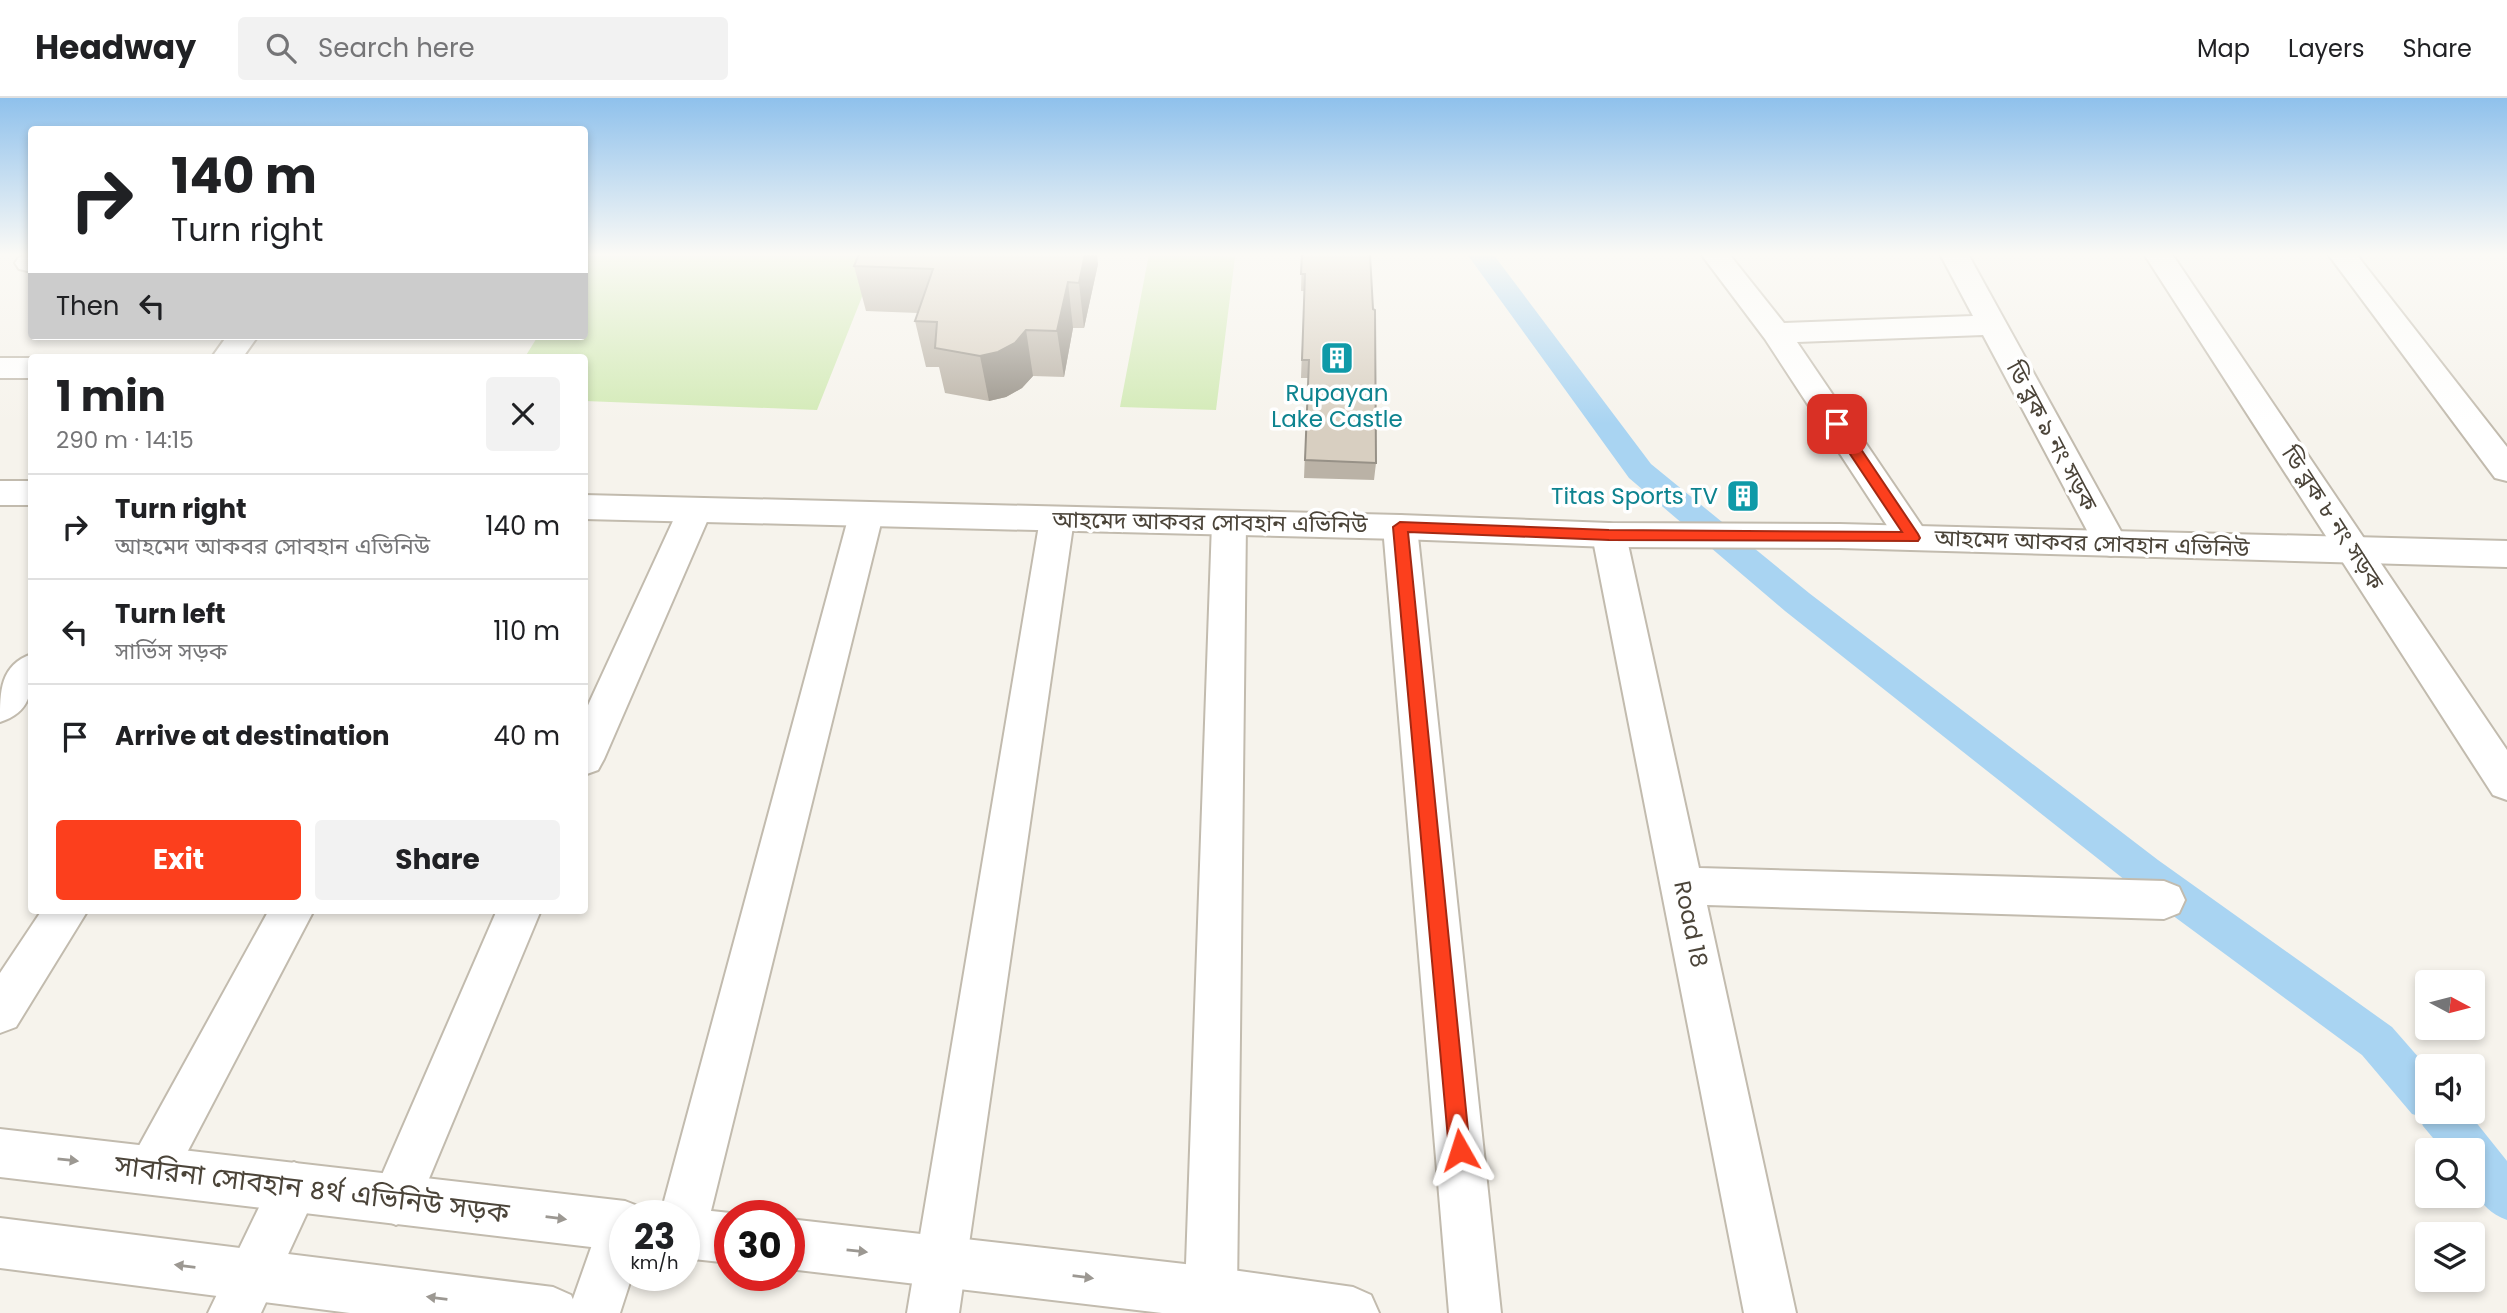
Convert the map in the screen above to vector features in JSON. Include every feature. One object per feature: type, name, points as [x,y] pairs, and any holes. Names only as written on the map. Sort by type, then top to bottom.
[{"type":"street","points":[[1759,311],[1913,538]]},
{"type":"street","name":"ডি ব্লক ৯ নং সড়ক","points":[[1985,311],[2111,544]]},
{"type":"street","name":"ডি ব্লক ৮ নং সড়ক","points":[[2196,311],[2507,783]]},
{"type":"street","points":[[2385,311],[2507,470]]},
{"type":"street","points":[[1776,332],[1993,325]]},
{"type":"street","points":[[229,354],[240,340]]},
{"type":"street","points":[[0,368],[28,368]]},
{"type":"street","points":[[0,493],[28,493]]},
{"type":"street","name":"আহমেদ আকবর সোবহান এভিনিউ","points":[[588,507],[1400,527],[1609,535],[1913,538],[2507,554]]},
{"type":"street","points":[[588,750],[695,510]]},
{"type":"street","points":[[689,1200],[866,514]]},
{"type":"street","points":[[933,1313],[1057,519]]},
{"type":"street","points":[[1211,1293],[1229,523]]},
{"type":"street","points":[[1400,527],[1475,1313]]},
{"type":"street","name":"Road 18","points":[[1609,535],[1770,1313]]},
{"type":"street","points":[[0,707],[28,673]]},
{"type":"street","points":[[1683,886],[2164,900]]},
{"type":"street","points":[[0,1012],[63,914]]},
{"type":"street","points":[[152,1170],[290,914]]},
{"type":"street","points":[[396,1200],[517,914]]},
{"type":"street","name":"সাবরিনা সোবহান ৪র্থ এভিনিউ সড়ক","points":[[0,1153],[609,1224]]},
{"type":"street","points":[[244,1294],[294,1187]]},
{"type":"street","points":[[0,1243],[244,1294],[553,1313]]},
{"type":"street","points":[[805,1246],[1211,1293],[1353,1313]]},
{"type":"street","points":[[594,1313],[609,1270]]},
{"type":"green space","points":[[588,311],[856,311],[817,410],[588,401],[588,354],[527,354],[536,340],[588,340]]},
{"type":"green space","points":[[1138,311],[1228,311],[1216,410],[1120,407]]},
{"type":"building","points":[[919,311],[1062,311],[1057,331],[1026,330],[1015,343],[998,352],[980,356],[935,348],[937,322],[915,321]]},
{"type":"building","name":"Rupayan Lake Castle","points":[[1304,311],[1375,311],[1376,463],[1305,460],[1309,360],[1302,360]]},
{"type":"waterway","points":[[1522,311],[1640,471],[1797,602],[2144,872],[2377,1041],[2415,1085]]},
{"type":"waterway","points":[[2449,1124],[2462,1138]]},
{"type":"waterway","points":[[2485,1168],[2507,1198]]},
{"type":"place","name":"Rupayan Lake Castle","points":[[1337,358]]},
{"type":"place","name":"Titas Sports TV","points":[[1743,496]]},
{"type":"route","points":[[1460,1150],[1400,527],[1655,536],[1913,538],[1837,424]]}]
